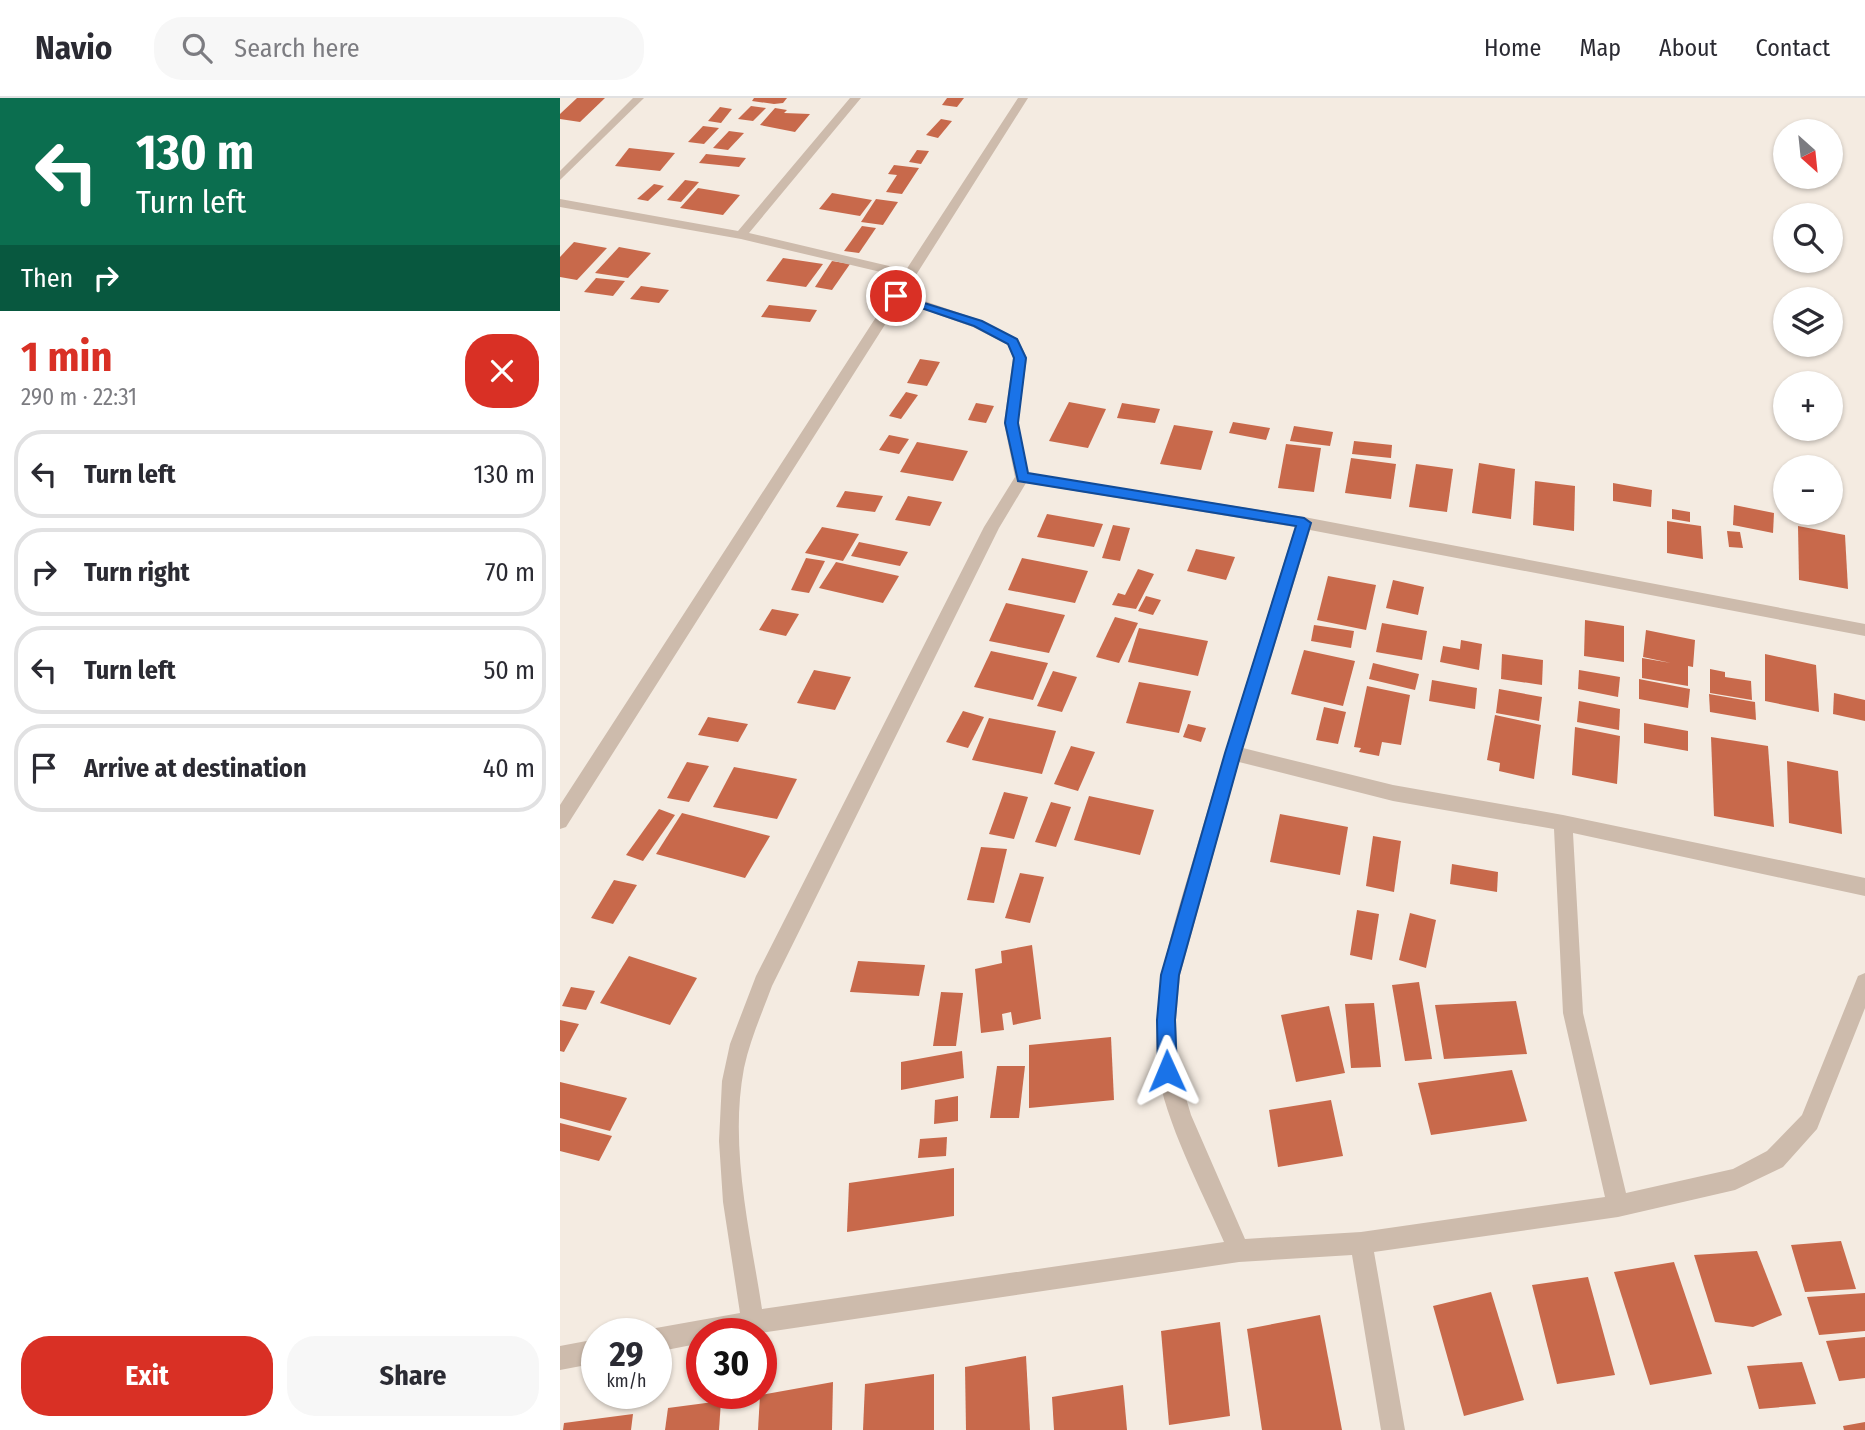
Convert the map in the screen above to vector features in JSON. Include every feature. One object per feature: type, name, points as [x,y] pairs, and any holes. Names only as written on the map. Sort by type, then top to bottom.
[{"type":"street","points":[[560,177],[639,98]]},
{"type":"street","points":[[741,235],[856,98]]},
{"type":"street","points":[[560,821],[1023,98]]},
{"type":"street","points":[[560,203],[741,235],[909,275]]},
{"type":"street","points":[[752,1318],[732,1185],[729,1135],[732,1079],[745,1032],[762,983],[992,527],[1023,477],[1011,423],[1020,358],[1013,342],[978,324],[896,296]]},
{"type":"street","points":[[1023,477],[1304,523],[1865,630]]},
{"type":"street","points":[[1239,1251],[1181,1116],[1167,1071],[1166,1020],[1170,975],[1233,753],[1304,523]]},
{"type":"street","points":[[1233,753],[1393,793],[1563,823],[1865,887]]},
{"type":"street","points":[[1563,823],[1573,1013],[1618,1206]]},
{"type":"street","points":[[777,1318],[1239,1251],[1360,1243],[1618,1206],[1735,1179],[1775,1159],[1810,1122],[1865,984]]},
{"type":"street","points":[[1360,1243],[1393,1430]]},
{"type":"street","points":[[560,1358],[581,1354]]},
{"type":"building","points":[[577,98],[605,98],[580,122],[560,119],[560,114]]},
{"type":"building","points":[[754,98],[787,98],[783,103],[774,104],[752,101]]},
{"type":"building","points":[[947,98],[964,98],[957,107],[942,105]]},
{"type":"building","points":[[751,106],[766,108],[753,121],[738,119]]},
{"type":"building","points":[[720,107],[732,109],[721,123],[708,121]]},
{"type":"building","points":[[775,108],[787,110],[784,113],[810,114],[795,132],[760,125]]},
{"type":"building","points":[[941,119],[952,121],[938,138],[926,135]]},
{"type":"building","points":[[703,126],[719,128],[704,144],[688,142]]},
{"type":"building","points":[[729,131],[744,133],[728,150],[713,148]]},
{"type":"building","points":[[629,148],[675,153],[660,171],[615,166]]},
{"type":"building","points":[[917,150],[929,151],[921,164],[909,162]]},
{"type":"building","points":[[706,154],[746,158],[739,167],[699,163]]},
{"type":"building","points":[[894,165],[919,168],[902,194],[886,192],[897,175],[888,174]]},
{"type":"building","points":[[685,180],[699,182],[681,202],[667,200]]},
{"type":"building","points":[[654,184],[664,186],[648,201],[637,199]]},
{"type":"building","points":[[698,188],[740,195],[723,215],[680,208]]},
{"type":"building","points":[[832,193],[872,200],[860,216],[819,209]]},
{"type":"building","points":[[876,199],[898,202],[883,225],[861,222]]},
{"type":"building","points":[[862,226],[876,228],[859,253],[844,251]]},
{"type":"building","points":[[574,242],[607,248],[577,280],[560,277],[560,257]]},
{"type":"building","points":[[619,247],[651,253],[628,278],[595,273]]},
{"type":"building","points":[[783,258],[823,264],[806,287],[766,281]]},
{"type":"building","points":[[832,261],[850,264],[832,290],[815,287]]},
{"type":"building","points":[[596,278],[625,281],[613,296],[584,292]]},
{"type":"building","points":[[641,286],[669,290],[659,303],[630,299]]},
{"type":"building","points":[[769,305],[817,310],[810,322],[761,317]]},
{"type":"building","points":[[920,359],[940,362],[927,386],[907,383]]},
{"type":"building","points":[[906,392],[918,395],[901,419],[889,416]]},
{"type":"building","points":[[1069,402],[1106,409],[1088,448],[1049,441]]},
{"type":"building","points":[[976,403],[994,406],[986,423],[968,420]]},
{"type":"building","points":[[1122,403],[1160,409],[1155,423],[1117,418]]},
{"type":"building","points":[[1233,422],[1270,428],[1266,440],[1229,433]]},
{"type":"building","points":[[1174,425],[1213,431],[1201,470],[1160,464]]},
{"type":"building","points":[[1294,426],[1333,432],[1330,446],[1290,441]]},
{"type":"building","points":[[889,435],[909,439],[899,454],[879,450]]},
{"type":"building","points":[[1354,441],[1392,445],[1391,458],[1352,454]]},
{"type":"building","points":[[917,442],[968,451],[953,481],[900,472]]},
{"type":"building","points":[[1286,444],[1321,448],[1314,492],[1278,488]]},
{"type":"building","points":[[1351,458],[1396,464],[1391,499],[1345,493]]},
{"type":"building","points":[[1479,463],[1515,469],[1511,519],[1472,513]]},
{"type":"building","points":[[1416,464],[1453,469],[1447,512],[1409,507]]},
{"type":"building","points":[[1535,481],[1575,486],[1574,531],[1533,525]]},
{"type":"building","points":[[1613,483],[1652,490],[1651,507],[1613,501]]},
{"type":"building","points":[[845,491],[883,496],[875,512],[836,507]]},
{"type":"building","points":[[908,496],[942,502],[930,526],[895,520]]},
{"type":"building","points":[[1734,505],[1773,513],[1773,533],[1733,525]]},
{"type":"building","points":[[1672,509],[1690,512],[1690,522],[1672,519]]},
{"type":"building","points":[[1047,514],[1103,524],[1094,547],[1037,537]]},
{"type":"building","points":[[1667,521],[1701,526],[1703,559],[1667,553]]},
{"type":"building","points":[[1113,525],[1130,528],[1120,561],[1102,558]]},
{"type":"building","points":[[1798,526],[1845,535],[1848,589],[1799,580]]},
{"type":"building","points":[[822,527],[859,534],[843,561],[805,553]]},
{"type":"building","points":[[1727,531],[1740,532],[1743,548],[1729,547]]},
{"type":"building","points":[[859,542],[908,552],[900,566],[851,556]]},
{"type":"building","points":[[1196,549],[1235,557],[1226,580],[1187,571]]},
{"type":"building","points":[[806,558],[825,561],[809,593],[791,590]]},
{"type":"building","points":[[1022,558],[1088,571],[1075,603],[1008,590]]},
{"type":"building","points":[[836,562],[899,576],[883,603],[819,588]]},
{"type":"building","points":[[1138,569],[1154,574],[1136,609],[1112,605],[1118,593],[1125,595]]},
{"type":"building","points":[[1328,576],[1376,585],[1366,630],[1317,620]]},
{"type":"building","points":[[1393,580],[1424,587],[1418,615],[1386,608]]},
{"type":"building","points":[[1146,596],[1161,600],[1153,615],[1138,611]]},
{"type":"building","points":[[1006,603],[1065,615],[1049,653],[989,641]]},
{"type":"building","points":[[772,609],[799,614],[786,636],[759,630]]},
{"type":"building","points":[[1115,617],[1138,623],[1119,663],[1096,657]]},
{"type":"building","points":[[1585,620],[1624,626],[1624,662],[1584,656]]},
{"type":"building","points":[[1382,623],[1427,631],[1422,660],[1376,652]]},
{"type":"building","points":[[1314,625],[1354,631],[1351,648],[1311,641]]},
{"type":"building","points":[[1139,628],[1208,641],[1198,676],[1128,662]]},
{"type":"building","points":[[1646,630],[1695,640],[1693,667],[1688,666],[1688,686],[1642,678],[1642,658],[1671,663],[1643,657]]},
{"type":"building","points":[[1461,640],[1482,644],[1479,670],[1440,662],[1443,646],[1460,649]]},
{"type":"building","points":[[1304,650],[1355,661],[1343,706],[1291,694]]},
{"type":"building","points":[[991,651],[1048,663],[1033,700],[974,687]]},
{"type":"building","points":[[1502,654],[1543,660],[1542,685],[1501,679]]},
{"type":"building","points":[[1765,654],[1816,665],[1819,712],[1765,701]]},
{"type":"building","points":[[1373,663],[1419,674],[1415,690],[1369,679]]},
{"type":"building","points":[[1710,669],[1725,672],[1725,677],[1751,681],[1752,700],[1710,693]]},
{"type":"building","points":[[814,670],[851,677],[835,710],[797,703]]},
{"type":"building","points":[[1579,670],[1620,677],[1618,697],[1578,689]]},
{"type":"building","points":[[1053,671],[1077,677],[1062,712],[1037,706]]},
{"type":"building","points":[[1639,679],[1690,689],[1688,708],[1639,699]]},
{"type":"building","points":[[1432,680],[1477,688],[1475,709],[1429,701]]},
{"type":"building","points":[[1139,682],[1191,691],[1179,733],[1126,723]]},
{"type":"building","points":[[1367,686],[1410,695],[1401,745],[1382,742],[1379,756],[1359,752],[1361,748],[1354,747]]},
{"type":"building","points":[[1499,689],[1542,697],[1539,721],[1496,713]]},
{"type":"building","points":[[1834,693],[1865,700],[1865,721],[1833,714]]},
{"type":"building","points":[[1709,694],[1755,702],[1756,720],[1710,712]]},
{"type":"building","points":[[1579,701],[1620,709],[1619,730],[1577,722]]},
{"type":"building","points":[[1324,707],[1346,712],[1338,744],[1316,740]]},
{"type":"building","points":[[963,711],[984,717],[968,748],[946,742]]},
{"type":"building","points":[[1495,715],[1541,725],[1534,779],[1499,771],[1500,763],[1487,760]]},
{"type":"building","points":[[708,717],[748,724],[738,742],[698,735]]},
{"type":"building","points":[[989,718],[1056,731],[1042,774],[972,760]]},
{"type":"building","points":[[1644,723],[1688,731],[1688,751],[1644,743]]},
{"type":"building","points":[[1188,724],[1206,728],[1201,742],[1183,737]]},
{"type":"building","points":[[1575,727],[1620,736],[1617,784],[1572,775]]},
{"type":"building","points":[[1711,737],[1768,746],[1774,827],[1714,816]]},
{"type":"building","points":[[1071,746],[1095,752],[1078,791],[1054,784]]},
{"type":"building","points":[[1787,761],[1838,771],[1842,834],[1789,823]]},
{"type":"building","points":[[687,762],[709,766],[689,802],[667,798]]},
{"type":"building","points":[[734,767],[797,779],[777,819],[713,807]]},
{"type":"building","points":[[1004,792],[1028,797],[1014,839],[989,834]]},
{"type":"building","points":[[1089,796],[1154,810],[1140,855],[1074,840]]},
{"type":"building","points":[[1051,802],[1071,807],[1056,847],[1035,842]]},
{"type":"building","points":[[659,809],[675,815],[643,861],[626,855]]},
{"type":"building","points":[[682,813],[770,836],[745,878],[656,854]]},
{"type":"building","points":[[1280,814],[1348,827],[1340,875],[1270,862]]},
{"type":"building","points":[[1373,836],[1401,841],[1394,892],[1366,886]]},
{"type":"building","points":[[981,847],[1007,849],[994,903],[967,900]]},
{"type":"building","points":[[1452,864],[1498,872],[1497,892],[1450,884]]},
{"type":"building","points":[[1020,873],[1044,877],[1030,923],[1005,918]]},
{"type":"building","points":[[614,880],[637,885],[613,924],[591,918]]},
{"type":"building","points":[[1357,910],[1379,914],[1372,960],[1350,955]]},
{"type":"building","points":[[1410,913],[1436,920],[1426,968],[1399,960]]},
{"type":"building","points":[[1032,945],[1041,1019],[1013,1025],[1011,1012],[1002,1014],[1004,1030],[981,1033],[975,969],[1002,963],[1001,951]]},
{"type":"building","points":[[629,956],[697,978],[670,1025],[600,1003]]},
{"type":"building","points":[[858,961],[925,965],[919,996],[850,992]]},
{"type":"building","points":[[1419,982],[1432,1059],[1405,1061],[1392,985]]},
{"type":"building","points":[[571,987],[595,991],[586,1010],[562,1006]]},
{"type":"building","points":[[941,992],[963,993],[956,1046],[933,1046]]},
{"type":"building","points":[[1516,1001],[1527,1054],[1444,1059],[1435,1005]]},
{"type":"building","points":[[1374,1003],[1381,1067],[1351,1068],[1345,1004]]},
{"type":"building","points":[[1329,1006],[1345,1073],[1296,1082],[1281,1015]]},
{"type":"building","points":[[560,1020],[579,1024],[564,1052],[560,1051]]},
{"type":"building","points":[[1111,1037],[1114,1100],[1029,1108],[1029,1045]]},
{"type":"building","points":[[962,1051],[964,1078],[901,1090],[901,1062]]},
{"type":"building","points":[[997,1066],[1025,1066],[1019,1118],[990,1118]]},
{"type":"building","points":[[1512,1070],[1527,1121],[1431,1135],[1418,1083]]},
{"type":"building","points":[[560,1082],[627,1098],[610,1131],[560,1118]]},
{"type":"building","points":[[958,1096],[958,1121],[934,1124],[935,1100]]},
{"type":"building","points":[[1331,1100],[1343,1156],[1278,1167],[1269,1110]]},
{"type":"building","points":[[560,1123],[612,1136],[599,1161],[560,1151]]},
{"type":"building","points":[[947,1137],[946,1156],[918,1158],[920,1139]]},
{"type":"building","points":[[954,1168],[954,1216],[847,1232],[849,1183]]},
{"type":"building","points":[[1841,1241],[1856,1289],[1805,1292],[1791,1245]]},
{"type":"building","points":[[1757,1251],[1782,1315],[1753,1327],[1715,1322],[1694,1255]]},
{"type":"building","points":[[1674,1262],[1712,1374],[1650,1385],[1614,1272]]},
{"type":"building","points":[[1588,1277],[1615,1375],[1557,1384],[1532,1285]]},
{"type":"building","points":[[1491,1292],[1524,1400],[1464,1416],[1433,1306]]},
{"type":"building","points":[[1865,1293],[1865,1331],[1819,1335],[1807,1297]]},
{"type":"building","points":[[1320,1315],[1342,1430],[1262,1430],[1247,1329]]},
{"type":"building","points":[[1220,1322],[1230,1416],[1169,1425],[1161,1331]]},
{"type":"building","points":[[1865,1337],[1865,1378],[1839,1381],[1826,1341]]},
{"type":"building","points":[[1026,1356],[1030,1430],[966,1430],[965,1367]]},
{"type":"building","points":[[1802,1362],[1816,1404],[1759,1409],[1747,1366]]},
{"type":"building","points":[[934,1374],[934,1430],[863,1430],[865,1384]]},
{"type":"building","points":[[833,1382],[832,1430],[758,1430],[759,1409],[777,1409],[777,1392]]},
{"type":"building","points":[[1123,1385],[1127,1430],[1054,1430],[1052,1397]]},
{"type":"building","points":[[686,1406],[686,1409],[720,1409],[719,1430],[665,1430],[668,1409]]},
{"type":"building","points":[[633,1414],[631,1430],[563,1430],[564,1423]]},
{"type":"building","points":[[1865,1422],[1865,1430],[1844,1430],[1843,1426]]},
{"type":"route","points":[[896,296],[978,324],[1013,342],[1020,358],[1011,423],[1023,477],[1304,523],[1233,753],[1170,975],[1166,1020],[1167,1071]]}]
